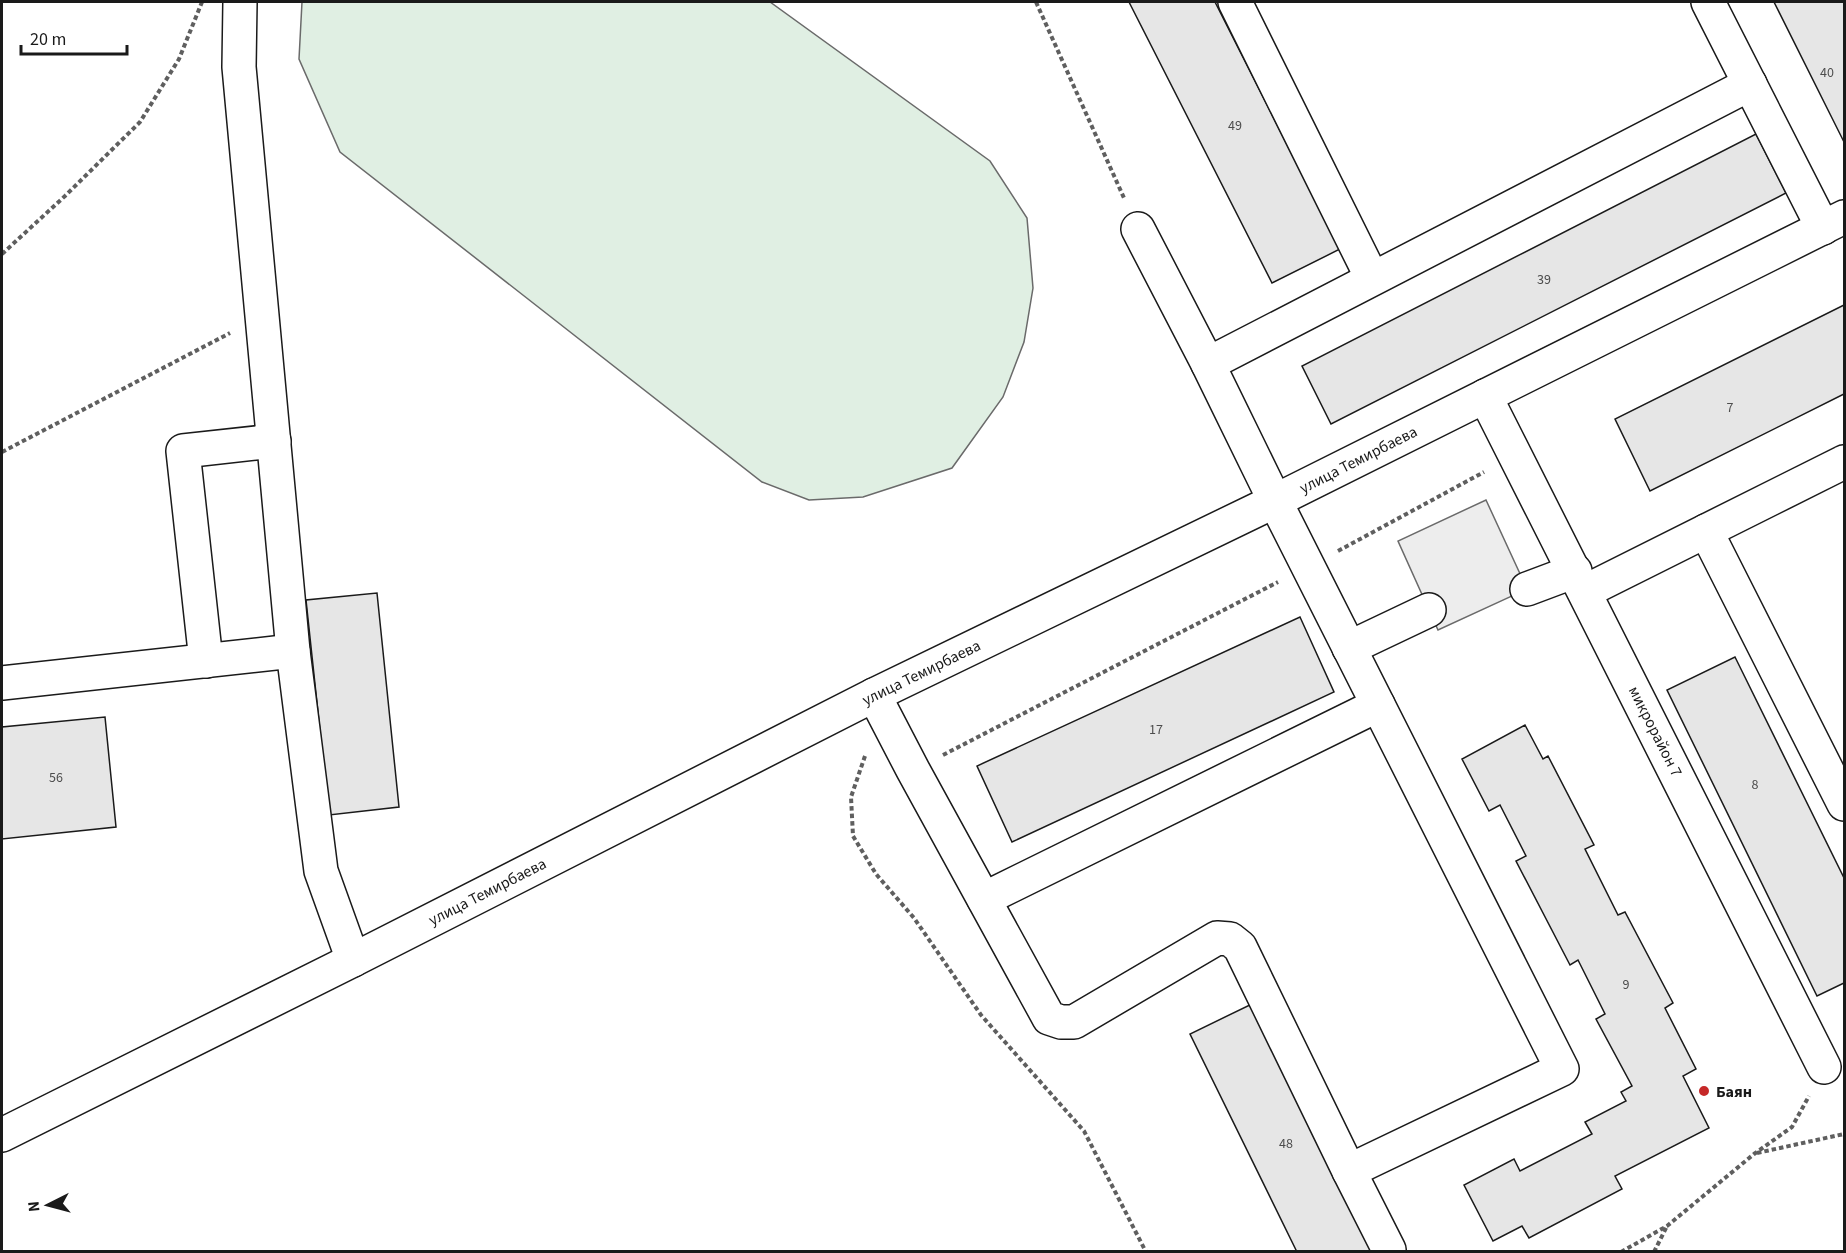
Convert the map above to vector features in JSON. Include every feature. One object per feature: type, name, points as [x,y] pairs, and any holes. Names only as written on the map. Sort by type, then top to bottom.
[{"type":"street","points":[[240,2],[239,67],[293,651],[321,871],[353,960]]},
{"type":"street","points":[[1235,2],[1372,278]]},
{"type":"street","points":[[1708,2],[1750,84],[1834,222]]},
{"type":"street","points":[[1208,364],[1750,84]]},
{"type":"street","name":"улица Темирбаева","points":[[2,1135],[353,960],[874,695],[1275,501],[1834,222]]},
{"type":"street","points":[[1138,229],[1562,1069],[1349,1171]]},
{"type":"street","name":"микрорайон 7","points":[[1485,396],[1824,1067]]},
{"type":"street","points":[[206,661],[183,451],[274,441]]},
{"type":"street","points":[[1527,589],[1580,581],[1706,531],[1845,462]]},
{"type":"street","points":[[1706,531],[1845,804]]},
{"type":"street","points":[[1349,648],[1429,610]]},
{"type":"street","points":[[2,683],[293,651]]},
{"type":"street","points":[[874,695],[1049,1018],[1061,1022],[1074,1022],[1217,938],[1230,939],[1240,947],[1389,1250]]},
{"type":"street","points":[[984,899],[1378,705]]},
{"type":"path","points":[[2,254],[140,122],[178,59],[202,2]]},
{"type":"path","points":[[1036,2],[1138,229]]},
{"type":"path","points":[[2,452],[262,317]]},
{"type":"path","points":[[913,770],[1308,567],[1516,455]]},
{"type":"path","points":[[890,724],[872,736],[851,797],[853,836],[876,874],[914,918],[981,1015],[1083,1131],[1146,1251]]},
{"type":"path","points":[[1621,1251],[1667,1226],[1754,1154],[1792,1127],[1824,1067]]},
{"type":"path","points":[[1754,1154],[1845,1134]]},
{"type":"path","points":[[1654,1251],[1667,1226]]},
{"type":"green space","points":[[302,2],[770,2],[990,161],[1027,218],[1033,288],[1024,342],[1003,397],[952,468],[863,497],[809,500],[762,482],[340,152],[299,59]]},
{"type":"shaded area","points":[[1486,500],[1527,589],[1438,630],[1398,541]]},
{"type":"building","points":[[1129,2],[1215,2],[1340,249],[1272,283]]},
{"type":"building","points":[[1774,2],[1844,2],[1844,142]]},
{"type":"building","points":[[1756,134],[1786,193],[1331,424],[1302,366]]},
{"type":"building","points":[[1844,305],[1844,394],[1650,491],[1615,419]]},
{"type":"building","points":[[377,593],[399,807],[329,815],[306,600]]},
{"type":"building","points":[[1300,617],[1334,692],[1012,842],[977,766]]},
{"type":"building","points":[[1735,657],[1844,878],[1844,983],[1817,996],[1667,690]]},
{"type":"building","points":[[105,717],[116,827],[2,839],[2,727]]},
{"type":"building","points":[[1525,725],[1543,759],[1548,756],[1594,845],[1585,849],[1618,915],[1625,912],[1673,1003],[1665,1008],[1696,1069],[1683,1076],[1709,1128],[1615,1176],[1622,1189],[1529,1238],[1522,1226],[1493,1241],[1464,1185],[1514,1159],[1520,1171],[1592,1134],[1585,1122],[1626,1101],[1621,1092],[1632,1086],[1596,1019],[1605,1014],[1578,960],[1570,965],[1516,861],[1526,856],[1500,805],[1489,811],[1462,759]]},
{"type":"building","points":[[1258,1001],[1382,1252],[1297,1252],[1190,1034]]},
{"type":"place","name":"Баян","points":[[1704,1091]]}]
